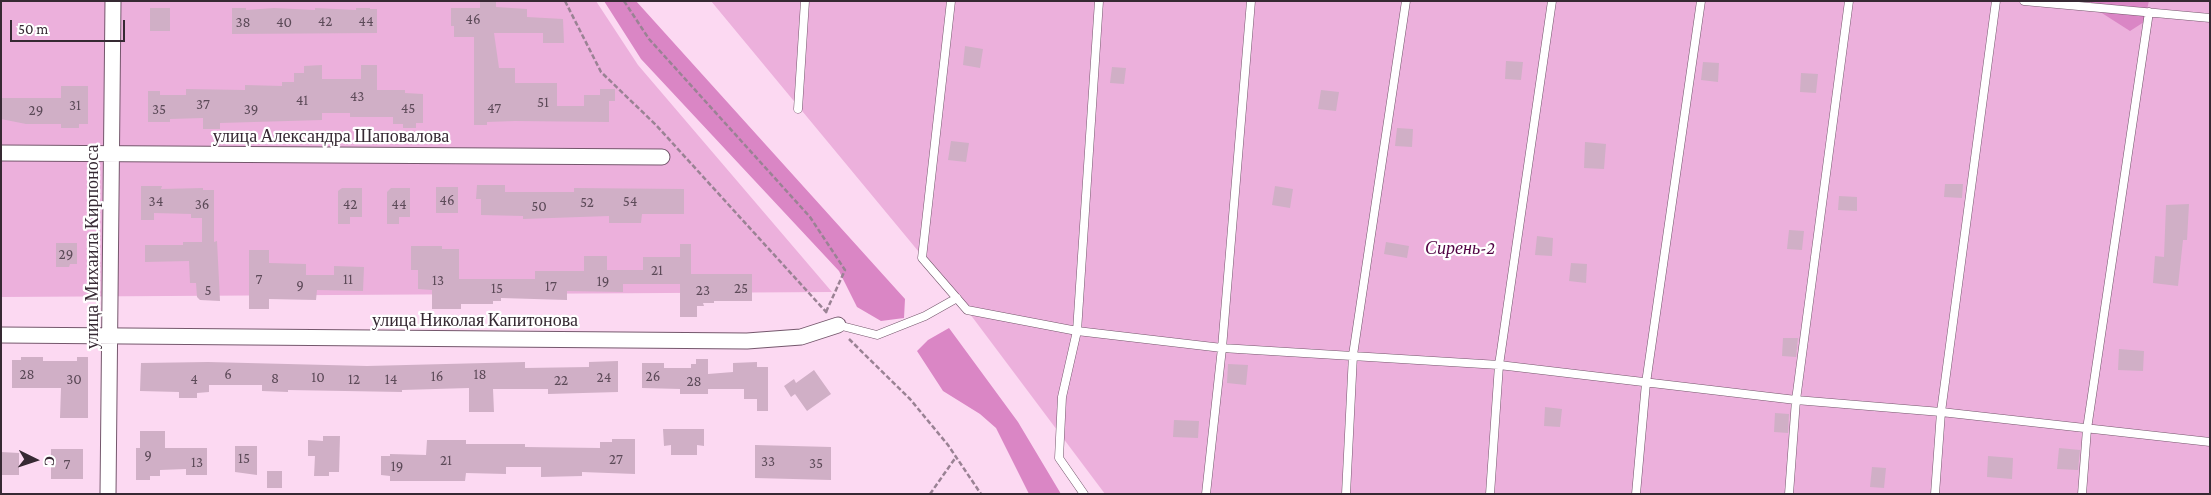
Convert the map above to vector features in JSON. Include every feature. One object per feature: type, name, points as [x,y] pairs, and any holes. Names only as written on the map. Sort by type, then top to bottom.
[{"type":"street","name":"улица Михаила Кирпоноса","points":[[108,494],[113,1]]},
{"type":"street","name":"улица Александра Шаповалова","points":[[1,153],[662,157]]},
{"type":"street","name":"улица Николая Капитонова","points":[[1,335],[111,338],[747,341],[801,337],[838,325]]},
{"type":"lane","points":[[798,109],[806,1]]},
{"type":"lane","points":[[951,1],[922,258],[967,310],[1077,332],[1222,348],[1499,365],[1796,400],[1941,412],[2210,442]]},
{"type":"lane","points":[[1084,494],[1059,458],[1062,397],[1077,332],[1099,1]]},
{"type":"lane","points":[[1206,494],[1222,348],[1250,1]]},
{"type":"lane","points":[[1346,494],[1353,356],[1406,1]]},
{"type":"lane","points":[[1490,494],[1499,365],[1552,1]]},
{"type":"lane","points":[[1636,494],[1646,383],[1700,1]]},
{"type":"lane","points":[[1789,494],[1796,400],[1850,1]]},
{"type":"lane","points":[[1935,494],[1941,412],[1996,1]]},
{"type":"lane","points":[[2024,1],[2210,18]]},
{"type":"lane","points":[[2082,494],[2087,429],[2149,12]]},
{"type":"lane","points":[[838,325],[877,335],[925,316],[957,298]]},
{"type":"path","points":[[565,1],[601,72],[656,125],[838,325],[850,341],[910,399],[956,456],[981,494]]},
{"type":"path","points":[[624,1],[649,39],[810,217],[845,270],[826,312]]},
{"type":"path","points":[[930,494],[956,456]]},
{"type":"green space","points":[[1,1],[596,1],[638,65],[832,292],[1,297]]},
{"type":"green space","name":"Сирень-2","points":[[711,1],[2210,1],[2210,494],[1105,494],[967,310]]},
{"type":"shaded area","points":[[604,1],[636,1],[905,299],[904,318],[881,321],[857,307],[839,271],[641,59]]},
{"type":"shaded area","points":[[2090,1],[2149,1],[2144,22],[2130,31],[2094,8]]},
{"type":"shaded area","points":[[949,328],[1018,422],[1061,494],[1029,494],[996,428],[980,414],[943,391],[917,351],[928,340]]},
{"type":"building","points":[[480,1],[496,1],[496,7],[527,9],[527,17],[563,19],[564,43],[543,43],[543,33],[494,33],[499,68],[515,68],[515,83],[557,83],[557,106],[584,106],[584,95],[600,95],[600,89],[615,89],[615,101],[609,101],[609,122],[515,121],[487,122],[487,125],[474,125],[474,37],[454,37],[454,26],[451,26],[451,8],[480,8]]},
{"type":"building","points":[[150,8],[170,8],[170,31],[150,31]]},
{"type":"building","points":[[232,8],[246,8],[246,10],[274,8],[315,10],[315,8],[377,9],[377,33],[232,34]]},
{"type":"building","points":[[965,46],[983,49],[980,68],[963,65]]},
{"type":"building","points":[[1506,61],[1523,62],[1521,80],[1505,79]]},
{"type":"building","points":[[1703,62],[1719,63],[1718,82],[1701,80]]},
{"type":"building","points":[[322,65],[322,79],[361,79],[361,65],[377,65],[377,90],[405,90],[405,93],[423,94],[423,123],[416,123],[416,128],[403,128],[403,124],[393,124],[393,117],[350,117],[350,113],[322,113],[322,120],[220,123],[220,129],[203,129],[203,118],[170,119],[170,122],[148,122],[148,91],[160,91],[160,95],[186,95],[186,89],[245,90],[245,85],[282,86],[282,82],[294,82],[294,73],[304,73],[304,66]]},
{"type":"building","points":[[1112,67],[1126,68],[1124,84],[1110,83]]},
{"type":"building","points":[[1801,73],[1818,74],[1816,93],[1800,92]]},
{"type":"building","points":[[61,86],[88,86],[88,124],[79,124],[79,128],[61,128],[61,124],[26,124],[1,119],[1,98],[61,98]]},
{"type":"building","points":[[1321,90],[1339,92],[1336,111],[1318,109]]},
{"type":"building","points":[[1397,128],[1413,129],[1412,147],[1395,146]]},
{"type":"building","points":[[951,141],[969,143],[966,162],[948,160]]},
{"type":"building","points":[[1585,142],[1606,144],[1604,169],[1584,168]]},
{"type":"building","points":[[1945,184],[1963,184],[1962,198],[1944,197]]},
{"type":"building","points":[[477,185],[505,185],[505,192],[574,192],[574,188],[684,189],[684,214],[642,214],[641,223],[609,223],[609,216],[523,219],[523,216],[481,215],[481,199],[476,199]]},
{"type":"building","points":[[141,186],[162,186],[161,189],[203,188],[203,190],[214,190],[214,242],[217,241],[220,301],[200,300],[197,297],[196,283],[190,283],[189,261],[145,262],[145,245],[183,245],[183,242],[202,242],[202,218],[191,218],[191,214],[154,213],[154,220],[141,220]]},
{"type":"building","points":[[1275,186],[1293,189],[1290,208],[1272,205]]},
{"type":"building","points":[[436,187],[458,187],[458,213],[436,213]]},
{"type":"building","points":[[342,188],[362,188],[362,217],[350,217],[350,224],[338,224],[338,191]]},
{"type":"building","points":[[391,188],[410,188],[410,217],[399,217],[399,224],[387,224],[387,192]]},
{"type":"building","points":[[1839,196],[1857,197],[1857,211],[1838,210]]},
{"type":"building","points":[[2189,204],[2187,240],[2183,240],[2178,286],[2153,283],[2155,256],[2164,257],[2166,205]]},
{"type":"building","points":[[1789,230],[1804,231],[1802,250],[1787,249]]},
{"type":"building","points":[[1537,236],[1553,238],[1552,256],[1535,255]]},
{"type":"building","points":[[1386,242],[1409,246],[1407,258],[1384,254]]},
{"type":"building","points":[[56,243],[77,243],[77,264],[70,264],[69,267],[56,267]]},
{"type":"building","points":[[680,244],[691,244],[691,274],[752,274],[752,301],[714,301],[714,303],[703,303],[704,306],[697,306],[697,317],[680,317],[680,284],[623,284],[623,292],[567,291],[567,300],[501,298],[501,301],[493,301],[493,304],[461,304],[461,309],[432,309],[432,290],[418,289],[418,270],[411,270],[411,246],[442,246],[442,249],[459,249],[459,279],[535,279],[535,271],[584,271],[584,256],[607,256],[607,270],[643,270],[643,257],[680,257]]},
{"type":"building","points":[[249,250],[269,250],[269,263],[306,264],[306,275],[334,275],[334,266],[364,267],[363,291],[317,290],[316,300],[269,299],[269,309],[249,309]]},
{"type":"building","points":[[1571,263],[1587,264],[1586,283],[1569,281]]},
{"type":"building","points":[[1783,338],[1798,338],[1796,357],[1782,356]]},
{"type":"building","points":[[2119,349],[2144,351],[2143,371],[2118,370]]},
{"type":"building","points":[[21,357],[43,357],[43,361],[77,361],[77,357],[88,357],[88,418],[60,418],[61,388],[12,388],[12,360],[21,360]]},
{"type":"building","points":[[696,359],[708,359],[708,374],[733,372],[733,363],[757,362],[757,367],[768,367],[768,411],[757,411],[757,399],[744,399],[744,389],[708,389],[708,394],[680,394],[680,389],[642,388],[642,363],[664,363],[664,368],[691,368],[691,364],[696,364]]},
{"type":"building","points":[[618,361],[618,392],[548,394],[548,389],[493,389],[494,412],[469,412],[469,388],[402,390],[402,392],[288,390],[288,392],[262,391],[262,385],[209,385],[209,392],[197,393],[197,398],[179,398],[179,392],[140,391],[141,363],[208,362],[367,366],[525,362],[525,368],[589,367],[589,362]]},
{"type":"building","points":[[1228,364],[1248,365],[1246,385],[1227,383]]},
{"type":"building","points":[[814,370],[831,394],[807,411],[795,394],[791,397],[784,386],[794,379],[796,383]]},
{"type":"building","points":[[1545,407],[1562,409],[1560,427],[1544,426]]},
{"type":"building","points":[[1775,413],[1789,414],[1788,433],[1774,432]]},
{"type":"building","points":[[1174,420],[1199,421],[1198,438],[1173,437]]},
{"type":"building","points":[[663,429],[704,429],[704,446],[697,445],[697,455],[671,455],[671,445],[664,446]]},
{"type":"building","points":[[140,431],[165,431],[165,448],[207,448],[207,475],[186,475],[186,469],[160,470],[160,476],[150,476],[150,480],[136,480],[136,448],[140,448]]},
{"type":"building","points":[[323,436],[340,436],[339,472],[329,472],[329,476],[314,476],[315,456],[308,456],[308,440],[323,441]]},
{"type":"building","points":[[612,439],[635,439],[635,474],[582,472],[582,476],[541,477],[541,467],[506,467],[506,474],[466,473],[465,481],[390,481],[390,476],[381,475],[381,456],[390,456],[390,454],[426,455],[427,440],[466,440],[466,444],[525,444],[525,447],[600,448],[600,442],[612,442]]},
{"type":"building","points":[[755,445],[831,447],[831,480],[755,478]]},
{"type":"building","points":[[235,446],[257,446],[257,475],[235,472]]},
{"type":"building","points":[[2059,448],[2080,450],[2078,470],[2057,469]]},
{"type":"building","points":[[51,449],[83,449],[83,479],[51,479]]},
{"type":"building","points":[[1,452],[19,453],[19,475],[1,475]]},
{"type":"building","points":[[1988,456],[2013,458],[2012,479],[1987,477]]},
{"type":"building","points":[[1872,467],[1886,468],[1884,488],[1870,487]]},
{"type":"building","points":[[267,471],[282,471],[282,488],[267,488]]}]
